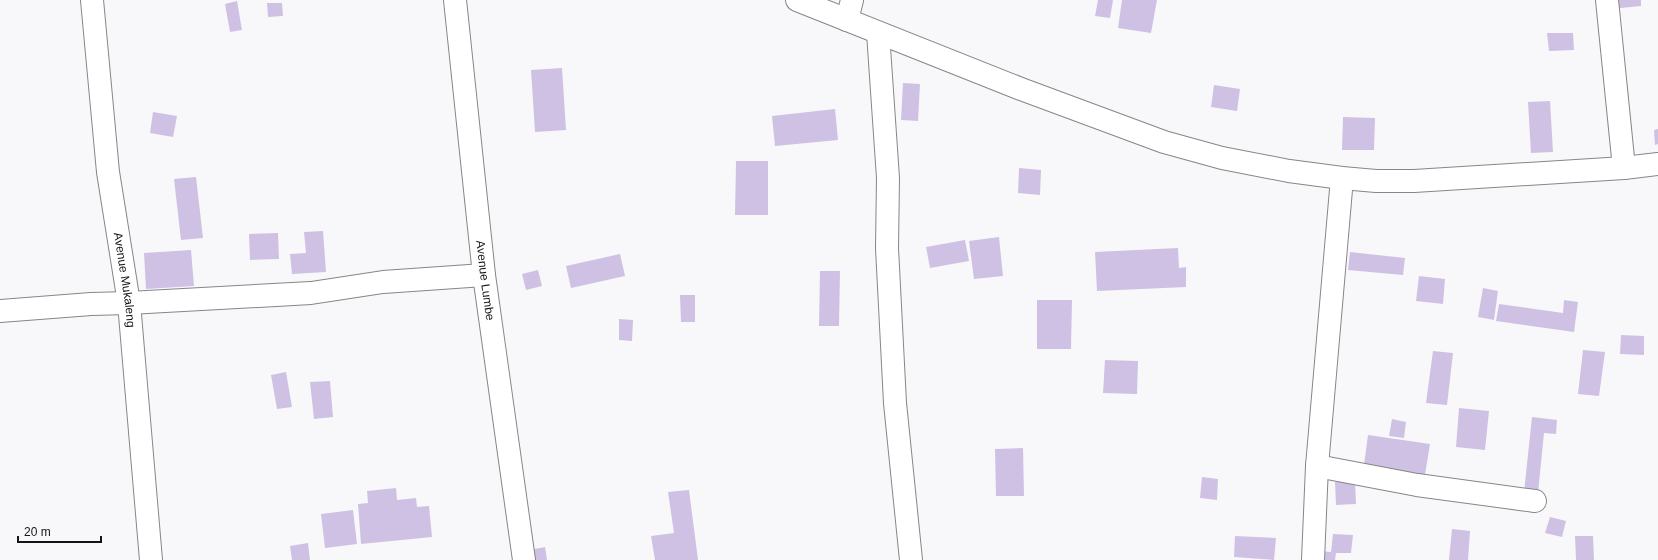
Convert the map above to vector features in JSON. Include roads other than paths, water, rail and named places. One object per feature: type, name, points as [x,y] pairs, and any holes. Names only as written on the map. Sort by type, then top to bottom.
[{"type":"street","name":"Avenue Mukaleng","points":[[92,0],[108,172],[129,303],[152,560]]},
{"type":"street","name":"Avenue Lumbe","points":[[455,0],[484,275],[524,560]]},
{"type":"street","points":[[797,0],[849,10],[878,33],[1021,89],[1164,142],[1222,158],[1289,171],[1376,181],[1414,181],[1624,168],[1658,164]]},
{"type":"street","points":[[1607,0],[1624,168]]},
{"type":"street","points":[[878,33],[888,178],[887,248],[895,403],[911,560]]},
{"type":"street","points":[[1313,560],[1317,466],[1342,178]]},
{"type":"street","points":[[0,311],[91,304],[311,293],[383,282],[484,275]]},
{"type":"street","points":[[1317,466],[1417,485],[1535,501]]}]
